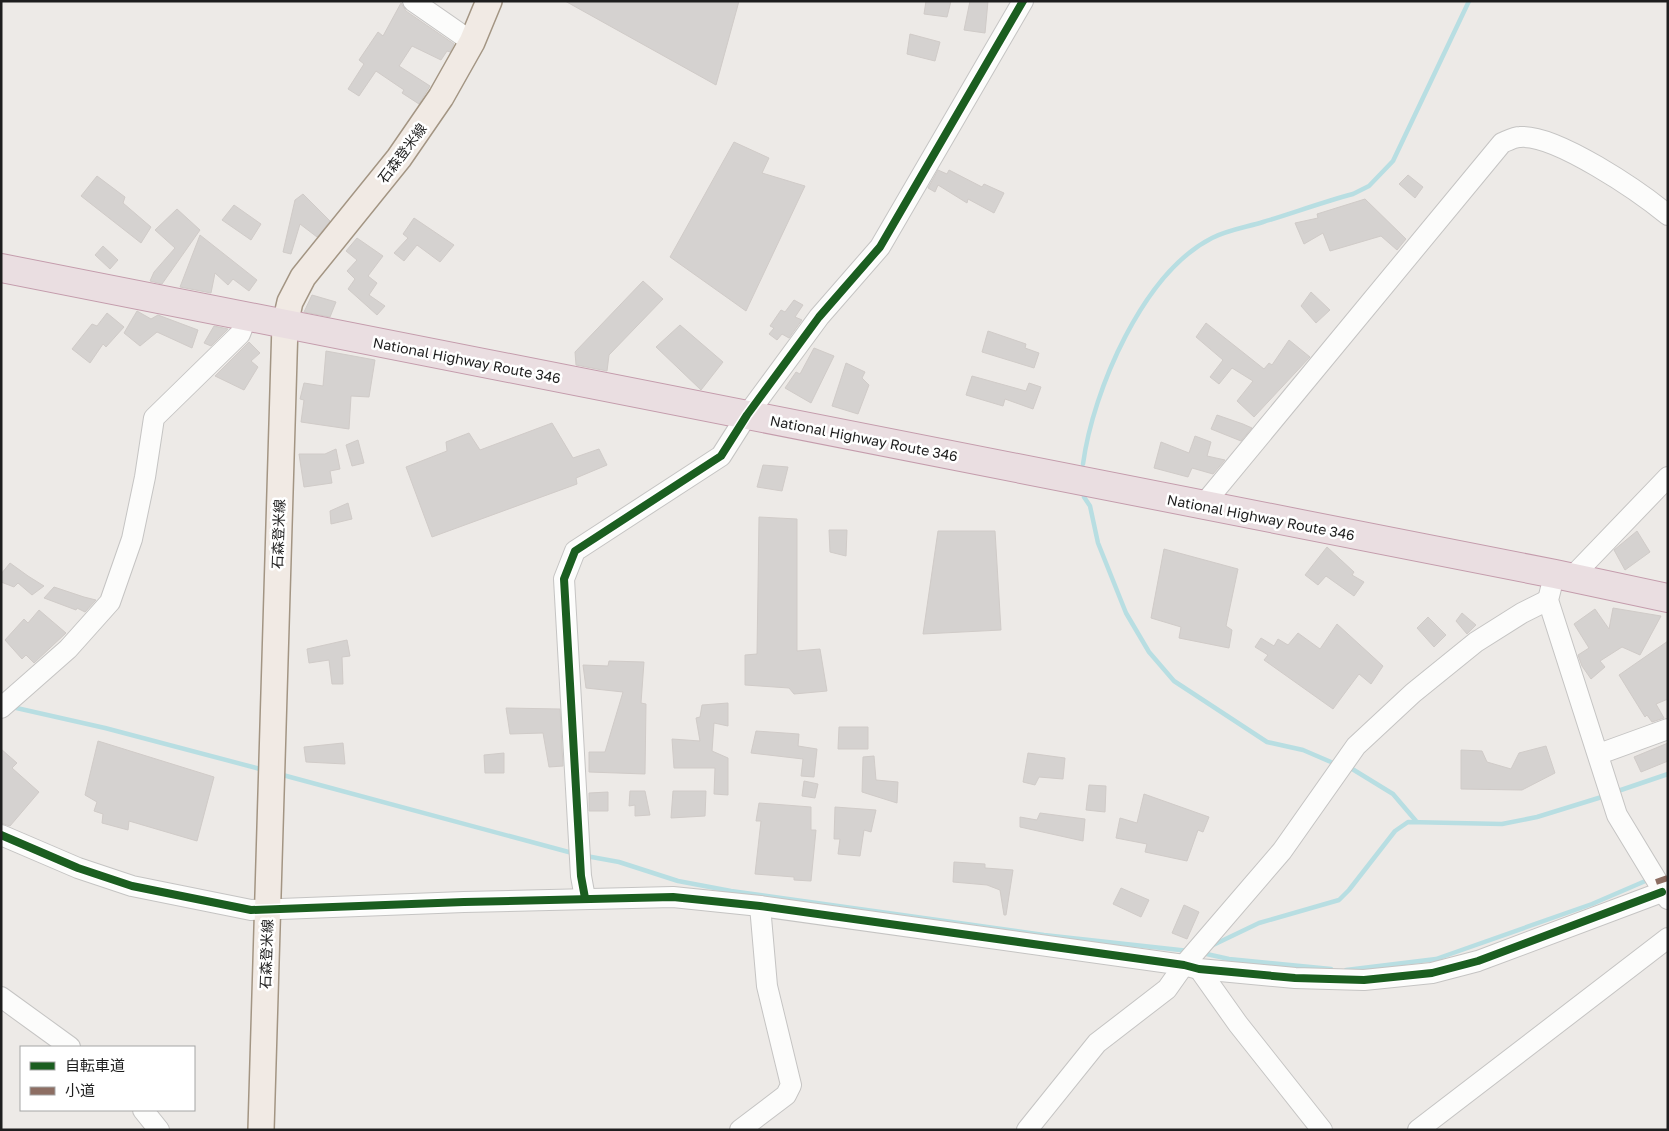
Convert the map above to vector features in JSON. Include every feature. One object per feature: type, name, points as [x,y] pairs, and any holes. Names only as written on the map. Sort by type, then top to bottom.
[{"type":"highway","name":"National Highway Route 346","points":[[1,268],[1668,598]]},
{"type":"main road","name":"石森登米線","points":[[261,1130],[284,324],[290,302],[303,277],[400,158],[441,97],[472,42],[489,1]]},
{"type":"street","points":[[413,1],[472,42]]},
{"type":"street","points":[[585,898],[581,876],[564,579],[575,551],[721,456],[747,415],[820,317],[880,247],[1023,1]]},
{"type":"street","points":[[1203,505],[1502,143],[1520,137],[1551,142],[1642,194],[1668,215]]},
{"type":"street","points":[[1,708],[68,649],[110,602],[132,540],[146,476],[154,418],[240,334],[247,316]]},
{"type":"street","points":[[1027,1130],[1097,1043],[1167,989],[1192,967],[1282,851],[1356,746],[1413,693],[1476,642],[1522,613],[1548,600],[1563,576],[1668,477]]},
{"type":"street","points":[[1,835],[78,868],[132,886],[211,904],[268,911],[364,905],[673,897],[760,906],[1192,967],[1295,978],[1364,980],[1432,973],[1478,961],[1665,896],[1617,815],[1599,754],[1548,600]]},
{"type":"street","points":[[1599,754],[1668,730]]},
{"type":"street","points":[[740,1130],[786,1095],[791,1085],[767,986],[760,906]]},
{"type":"street","points":[[1418,1130],[1668,938]]},
{"type":"street","points":[[1192,967],[1322,1130]]},
{"type":"street","points":[[1,998],[69,1046]]},
{"type":"street","points":[[144,1111],[159,1130]]},
{"type":"building","points":[[565,1],[739,1],[716,85]]},
{"type":"building","points":[[926,1],[951,1],[947,17],[924,14]]},
{"type":"building","points":[[970,1],[988,1],[985,33],[964,30]]},
{"type":"building","points":[[401,3],[406,11],[454,44],[450,52],[447,51],[441,60],[412,46],[399,66],[430,86],[419,104],[402,93],[404,90],[376,71],[359,96],[348,89],[364,64],[359,60],[378,32],[383,36]]},
{"type":"building","points":[[910,34],[940,42],[935,61],[907,54]]},
{"type":"building","points":[[734,142],[769,158],[762,173],[805,186],[746,311],[670,257]]},
{"type":"building","points":[[938,170],[947,174],[949,170],[982,187],[984,184],[1004,193],[994,213],[968,199],[967,203],[938,185],[935,192],[928,188]]},
{"type":"building","points":[[1408,175],[1423,187],[1415,198],[1399,184]]},
{"type":"building","points":[[97,176],[125,197],[123,203],[151,227],[141,243],[81,196]]},
{"type":"building","points":[[303,194],[330,221],[317,237],[300,224],[291,254],[283,252],[295,200]]},
{"type":"building","points":[[1365,199],[1406,239],[1397,250],[1381,236],[1330,251],[1323,233],[1304,244],[1295,223],[1318,218],[1317,214]]},
{"type":"building","points":[[234,205],[261,224],[251,240],[222,220]]},
{"type":"building","points":[[177,209],[200,230],[162,284],[150,281],[154,272],[175,248],[155,230]]},
{"type":"building","points":[[414,218],[454,245],[440,262],[417,245],[404,261],[394,253],[408,238],[403,234]]},
{"type":"building","points":[[200,235],[257,280],[249,291],[233,279],[228,285],[215,273],[211,293],[180,287]]},
{"type":"building","points":[[357,238],[383,256],[368,276],[377,283],[369,295],[385,306],[377,315],[348,289],[355,279],[347,271],[357,260],[346,251]]},
{"type":"building","points":[[103,246],[118,260],[110,269],[95,255]]},
{"type":"building","points":[[643,281],[663,299],[609,355],[607,371],[576,365],[575,352]]},
{"type":"building","points":[[1311,292],[1330,310],[1316,323],[1301,306]]},
{"type":"building","points":[[312,295],[336,302],[330,317],[304,312]]},
{"type":"building","points":[[794,300],[803,305],[795,317],[802,320],[789,338],[782,334],[777,340],[769,334],[774,328],[770,326],[781,310],[785,312]]},
{"type":"building","points":[[137,311],[151,319],[158,315],[198,330],[192,348],[157,332],[140,346],[124,333]]},
{"type":"building","points":[[107,313],[124,327],[106,347],[103,344],[90,363],[72,349],[92,324],[97,326]]},
{"type":"building","points":[[1206,323],[1264,369],[1269,363],[1272,365],[1289,340],[1310,357],[1254,417],[1237,401],[1253,381],[1232,368],[1219,384],[1210,377],[1223,360],[1196,337]]},
{"type":"building","points":[[680,325],[723,362],[701,390],[656,347]]},
{"type":"building","points":[[214,326],[228,329],[211,346],[204,343]]},
{"type":"building","points":[[988,331],[1026,344],[1025,348],[1039,353],[1034,368],[982,352]]},
{"type":"building","points":[[249,342],[260,353],[251,361],[258,367],[244,390],[215,376]]},
{"type":"building","points":[[814,348],[834,356],[811,403],[785,388],[796,372],[800,374]]},
{"type":"building","points":[[326,351],[375,360],[369,397],[351,396],[349,429],[301,422],[304,400],[300,399],[304,383],[323,386]]},
{"type":"building","points":[[846,363],[865,372],[862,378],[869,385],[858,414],[832,406]]},
{"type":"building","points":[[972,376],[1026,391],[1029,383],[1041,387],[1033,409],[1005,399],[1003,406],[966,395]]},
{"type":"building","points":[[1217,415],[1252,428],[1241,441],[1211,429]]},
{"type":"building","points":[[552,423],[573,458],[599,449],[607,465],[576,478],[577,484],[432,537],[406,467],[447,451],[446,442],[469,433],[480,450]]},
{"type":"building","points":[[1195,436],[1211,442],[1207,456],[1225,460],[1213,474],[1192,468],[1188,477],[1154,468],[1161,442],[1189,453]]},
{"type":"building","points":[[358,440],[364,463],[352,466],[346,445]]},
{"type":"building","points":[[336,449],[340,469],[330,471],[332,483],[304,487],[299,454],[325,454]]},
{"type":"building","points":[[763,465],[788,467],[782,491],[757,487]]},
{"type":"building","points":[[348,503],[352,519],[331,524],[330,511]]},
{"type":"building","points":[[759,517],[797,519],[797,651],[820,649],[827,691],[794,694],[789,688],[745,685],[745,655],[757,654]]},
{"type":"building","points":[[829,530],[847,530],[846,556],[830,552]]},
{"type":"building","points":[[938,531],[995,531],[1001,630],[923,634]]},
{"type":"building","points":[[1637,531],[1650,552],[1625,570],[1614,550]]},
{"type":"building","points":[[1327,547],[1354,572],[1352,575],[1364,582],[1354,596],[1326,576],[1318,585],[1305,575]]},
{"type":"building","points":[[1164,549],[1238,569],[1226,626],[1232,630],[1229,648],[1179,638],[1181,627],[1151,618]]},
{"type":"building","points":[[10,563],[44,586],[32,595],[18,583],[14,587],[1,582],[1,574]]},
{"type":"building","points":[[54,587],[96,600],[85,612],[77,608],[76,610],[44,598]]},
{"type":"building","points":[[1613,608],[1661,616],[1640,655],[1622,647],[1600,661],[1605,667],[1591,679],[1582,666],[1578,655],[1589,648],[1574,624],[1595,609],[1609,629]]},
{"type":"building","points":[[39,610],[66,633],[34,663],[26,655],[22,659],[5,640],[24,619],[28,623]]},
{"type":"building","points":[[1462,613],[1476,625],[1467,634],[1456,621]]},
{"type":"building","points":[[1428,617],[1446,635],[1434,647],[1417,628]]},
{"type":"building","points":[[1337,624],[1383,666],[1371,684],[1359,674],[1333,709],[1264,660],[1268,655],[1255,647],[1261,638],[1274,646],[1278,639],[1288,645],[1298,633],[1320,649]]},
{"type":"building","points":[[347,640],[350,656],[342,657],[343,684],[332,684],[329,660],[309,663],[307,649]]},
{"type":"building","points":[[1668,641],[1668,699],[1656,704],[1664,718],[1652,722],[1647,715],[1645,717],[1619,675]]},
{"type":"building","points":[[609,661],[644,662],[641,703],[646,704],[645,774],[589,772],[589,752],[605,752],[623,692],[586,688],[583,665],[608,666]]},
{"type":"building","points":[[728,703],[728,726],[714,723],[712,751],[728,758],[728,795],[714,794],[715,768],[674,768],[672,739],[700,741],[696,718],[700,717],[702,705]]},
{"type":"building","points":[[506,708],[560,709],[563,766],[549,767],[543,733],[510,734]]},
{"type":"building","points":[[839,727],[868,727],[868,749],[838,749]]},
{"type":"building","points":[[756,731],[799,734],[798,746],[817,749],[814,777],[801,776],[803,759],[751,753]]},
{"type":"building","points":[[98,741],[214,777],[197,841],[129,821],[128,830],[102,823],[103,814],[94,811],[97,802],[85,795]]},
{"type":"building","points":[[343,743],[345,764],[306,762],[304,747]]},
{"type":"building","points":[[1668,743],[1668,761],[1641,772],[1634,757]]},
{"type":"building","points":[[1546,746],[1555,773],[1522,790],[1461,789],[1461,750],[1482,751],[1487,762],[1511,769],[1519,753]]},
{"type":"building","points":[[1,749],[17,763],[12,768],[39,792],[10,826],[1,823]]},
{"type":"building","points":[[504,753],[504,773],[485,773],[484,755]]},
{"type":"building","points":[[1028,753],[1065,758],[1063,779],[1039,777],[1035,785],[1023,782]]},
{"type":"building","points":[[874,756],[876,780],[898,782],[897,803],[862,792],[863,757]]},
{"type":"building","points":[[804,781],[818,784],[815,798],[802,796]]},
{"type":"building","points":[[1089,785],[1106,786],[1105,812],[1086,810]]},
{"type":"building","points":[[630,791],[645,791],[650,815],[635,816],[635,805],[629,806]]},
{"type":"building","points":[[673,791],[706,791],[705,816],[671,818]]},
{"type":"building","points":[[608,792],[608,811],[589,811],[589,793]]},
{"type":"building","points":[[1144,794],[1209,817],[1203,832],[1198,830],[1187,861],[1145,852],[1147,844],[1116,838],[1120,818],[1137,823]]},
{"type":"building","points":[[759,803],[811,807],[811,830],[816,830],[811,881],[794,880],[794,877],[755,874],[761,821],[756,821]]},
{"type":"building","points":[[835,807],[876,810],[871,832],[864,830],[860,856],[838,854],[840,839],[834,839]]},
{"type":"building","points":[[1040,813],[1085,819],[1083,841],[1020,827],[1020,817],[1037,820]]},
{"type":"building","points":[[954,862],[985,864],[985,868],[1013,870],[1006,915],[1004,915],[1000,890],[987,885],[953,882]]},
{"type":"building","points":[[1121,888],[1149,900],[1141,917],[1113,904]]},
{"type":"building","points":[[1184,905],[1199,912],[1187,939],[1172,933]]},
{"type":"waterway","points":[[1083,464],[1098,402],[1110,369],[1125,336],[1143,305],[1164,278],[1187,255],[1218,235],[1353,194],[1369,186],[1393,161],[1469,1]]},
{"type":"waterway","points":[[1084,497],[1090,506],[1098,543],[1126,613],[1149,652],[1174,681],[1267,742],[1303,750],[1331,762]]},
{"type":"waterway","points":[[12,707],[105,728],[264,770]]},
{"type":"waterway","points":[[1349,767],[1393,794],[1416,821]]},
{"type":"waterway","points":[[279,774],[576,854]]},
{"type":"waterway","points":[[1615,792],[1668,774]]},
{"type":"waterway","points":[[1211,946],[1259,923],[1339,900],[1395,831],[1408,822],[1502,824],[1537,817],[1605,796]]},
{"type":"waterway","points":[[586,856],[619,862],[678,881],[731,891],[1044,935],[1189,951]]},
{"type":"waterway","points":[[1346,970],[1436,959],[1592,904],[1650,879]]},
{"type":"waterway","points":[[1202,953],[1229,959],[1331,969]]},
{"type":"marked path","points":[[1656,882],[1668,878]]},
{"type":"cycle path","points":[[585,898],[581,876],[564,579],[575,551],[721,456],[747,415],[819,317],[880,247],[1023,1]]},
{"type":"cycle path","points":[[1,835],[78,868],[132,886],[251,910],[673,897],[760,906],[1184,965],[1199,969],[1295,978],[1364,980],[1432,973],[1478,961],[1662,892]]}]
